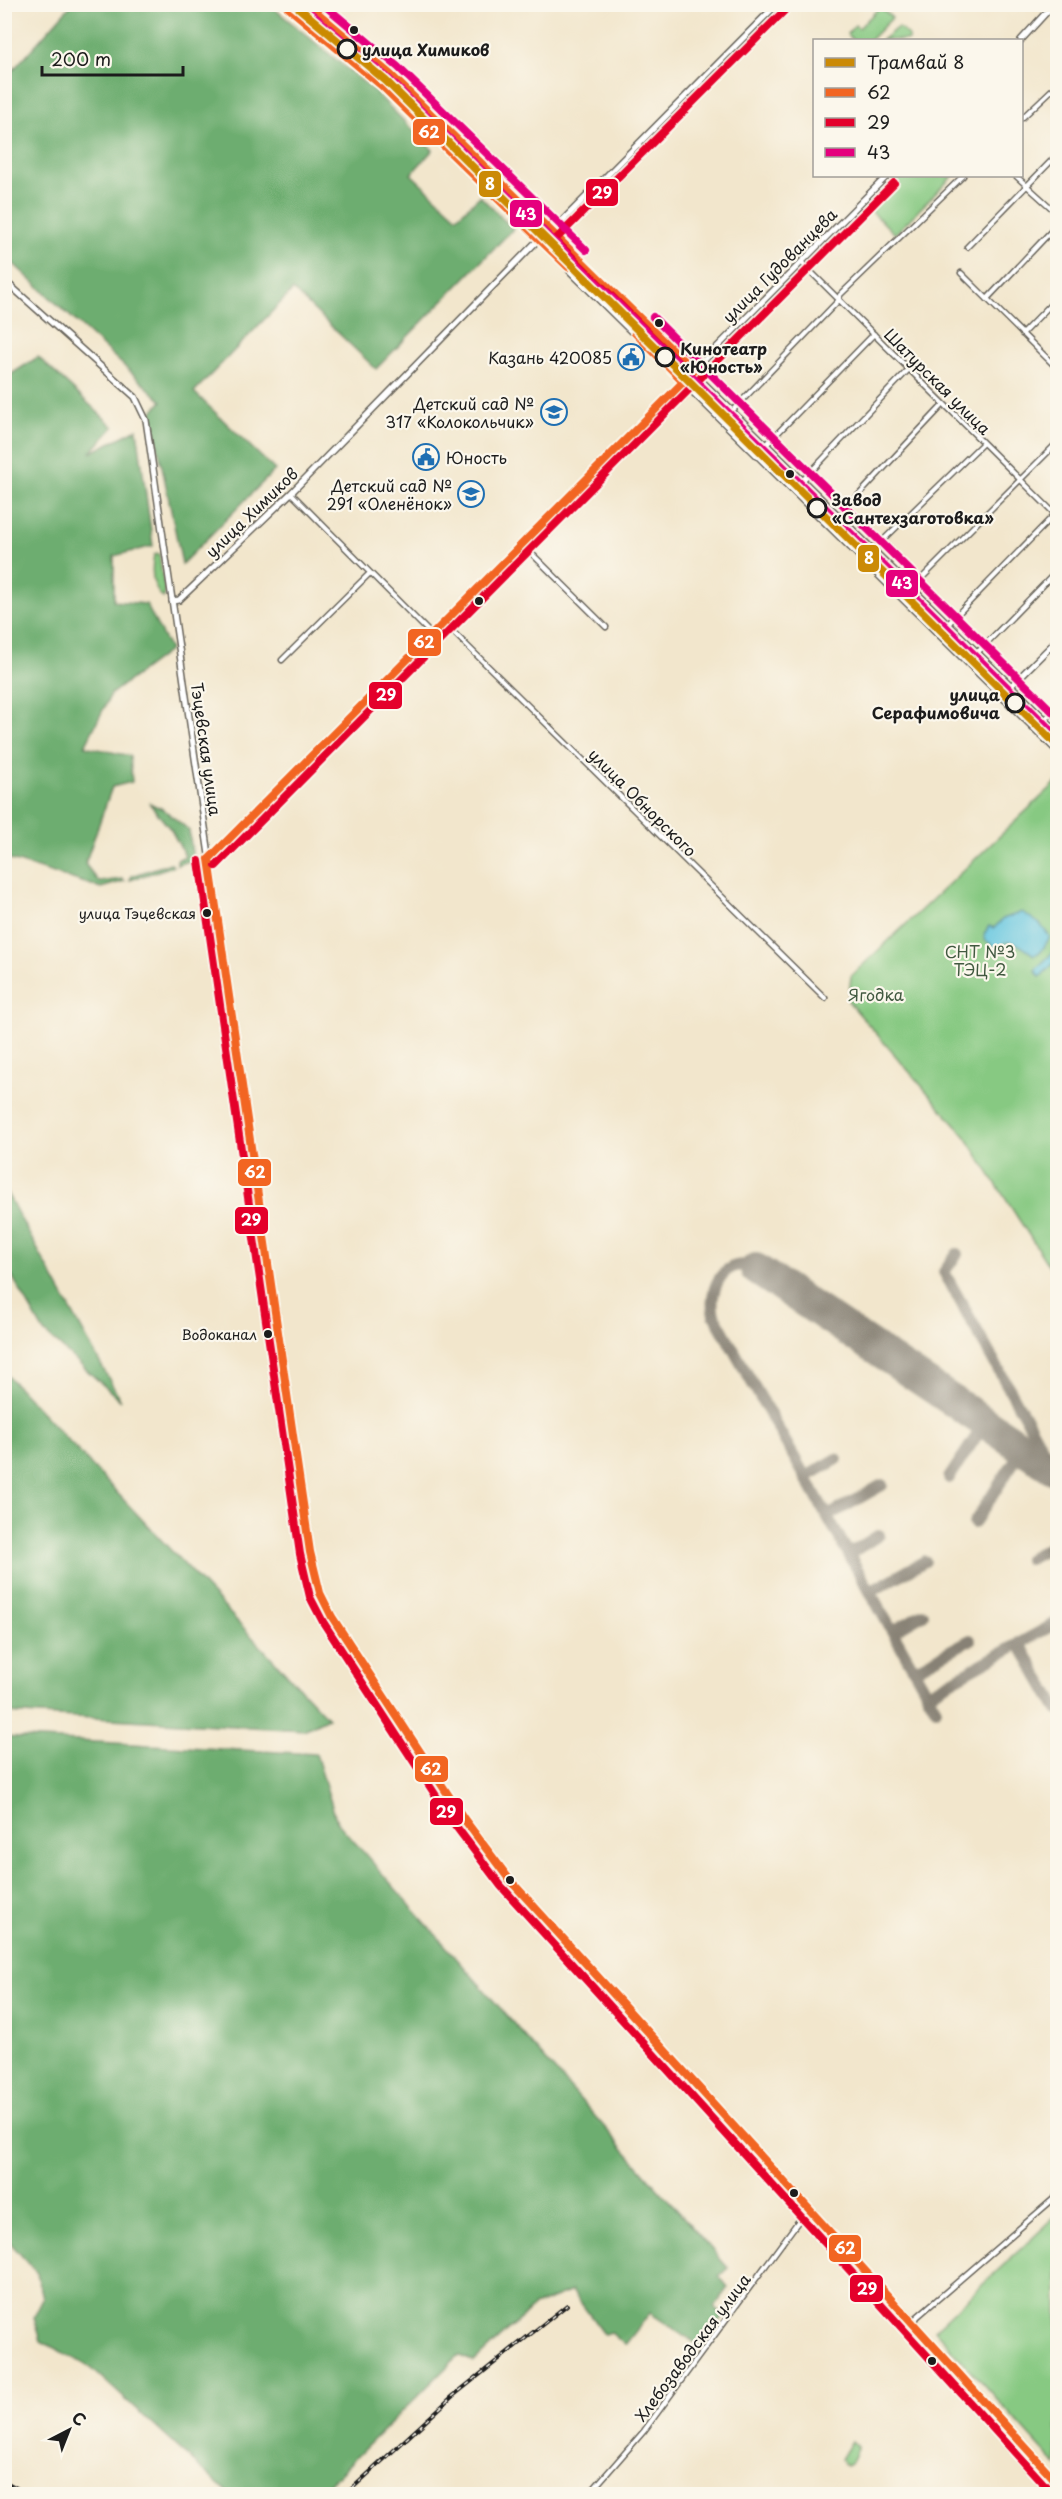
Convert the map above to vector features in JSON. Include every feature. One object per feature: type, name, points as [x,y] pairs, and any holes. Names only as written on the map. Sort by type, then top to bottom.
[{"type":"main road","points":[[283,4],[382,86],[1058,752]]},
{"type":"main road","points":[[306,4],[391,75],[1058,732]]},
{"type":"main road","name":"улица Химиков","points":[[172,601],[179,600],[291,493],[539,239],[551,231],[777,4]]},
{"type":"main road","points":[[1022,39],[1054,4]]},
{"type":"main road","points":[[382,86],[391,75]]},
{"type":"main road","name":"улица Гудованцева","points":[[208,859],[523,545],[886,177]]},
{"type":"main road","name":"Тэцевская улица","points":[[4,280],[135,397],[146,420],[310,1552],[320,1593],[332,1617],[464,1819],[495,1861],[1058,2484]]},
{"type":"main road","points":[[839,536],[850,526]]},
{"type":"main road","points":[[1001,696],[1058,639]]},
{"type":"street","points":[[1023,117],[1058,84]]},
{"type":"street","points":[[967,248],[1058,154]]},
{"type":"street","points":[[733,410],[839,300],[840,295],[962,177]]},
{"type":"street","points":[[1018,177],[1028,184],[1058,214]]},
{"type":"street","points":[[987,299],[1058,224]]},
{"type":"street","name":"Шатурская улица","points":[[801,262],[1057,514]]},
{"type":"street","points":[[961,273],[1057,368]]},
{"type":"street","points":[[1022,334],[1058,297]]},
{"type":"street","points":[[767,444],[874,334]]},
{"type":"street","points":[[803,480],[909,369]]},
{"type":"street","points":[[839,516],[944,404]]},
{"type":"street","points":[[912,588],[1058,442]]},
{"type":"street","points":[[873,550],[983,443]]},
{"type":"street","points":[[291,493],[432,634]]},
{"type":"street","points":[[948,624],[1057,514]]},
{"type":"street","points":[[523,545],[606,627]]},
{"type":"street","points":[[977,653],[1058,570]]},
{"type":"street","points":[[282,660],[370,573]]},
{"type":"street","name":"улица Обнорского","points":[[444,623],[825,998]]},
{"type":"street","points":[[1045,720],[1058,707]]},
{"type":"street","points":[[914,2324],[917,2317],[1058,2195]]},
{"type":"street","name":"Хлебозаводская улица","points":[[589,2494],[644,2431],[808,2208]]},
{"type":"green space","points":[[71,5],[270,5],[374,91],[433,150],[411,174],[457,217],[480,196],[513,229],[376,369],[293,290],[194,392],[275,470],[182,564],[151,413],[162,401],[5,256],[5,79]]},
{"type":"green space","points":[[880,7],[892,18],[871,39],[852,39],[847,34],[855,25],[859,28]]},
{"type":"green space","points":[[898,27],[908,35],[908,39],[883,39]]},
{"type":"green space","points":[[897,177],[952,177],[895,234],[867,207]]},
{"type":"green space","points":[[38,357],[114,427],[90,453],[137,429],[153,546],[114,556],[114,601],[146,604],[170,650],[111,694],[85,746],[130,756],[132,782],[112,787],[85,864],[99,882],[122,879],[125,881],[101,888],[5,858],[5,378]]},
{"type":"green space","points":[[159,554],[165,595],[163,598],[156,589],[153,578],[154,555]]},
{"type":"green space","points":[[1011,689],[1057,735],[1057,748],[1005,696]]},
{"type":"green space","points":[[1057,782],[1057,1279],[966,1137],[848,1001],[851,976]]},
{"type":"green space","points":[[149,803],[163,809],[189,830],[193,860],[177,865],[177,860],[185,856],[171,830]]},
{"type":"green space","points":[[171,863],[173,866],[130,880],[131,876]]},
{"type":"green space","points":[[4,1190],[121,1401],[44,1332],[5,1264]]},
{"type":"green space","points":[[4,1372],[328,1718],[304,1730],[5,1713]]},
{"type":"green space","points":[[5,1737],[316,1754],[337,1822],[728,2268],[719,2276],[728,2287],[715,2307],[724,2315],[701,2347],[650,2313],[625,2345],[610,2332],[604,2334],[572,2291],[534,2306],[474,2362],[459,2355],[319,2494],[229,2494],[90,2367],[41,2341],[34,2317],[43,2299],[37,2273],[5,2237]]},
{"type":"green space","points":[[1057,2215],[1057,2466],[934,2330]]},
{"type":"green space","points":[[852,2441],[858,2447],[850,2464],[846,2466],[841,2459]]},
{"type":"water","points":[[1022,912],[1040,924],[1050,937],[1041,952],[1034,955],[1020,945],[1011,942],[997,948],[985,940],[984,934],[989,926],[994,928],[1003,919]]},
{"type":"water","points":[[1057,948],[1057,960],[1040,977],[1035,970]]},
{"type":"taxiway","points":[[957,1254],[944,1272],[1058,1476]]},
{"type":"taxiway","points":[[756,1269],[736,1266],[721,1276],[713,1294],[714,1315],[936,1709]]},
{"type":"taxiway","points":[[949,1478],[985,1423]]},
{"type":"taxiway","points":[[974,1523],[1023,1448]]},
{"type":"taxiway","points":[[806,1477],[837,1459]]},
{"type":"taxiway","points":[[828,1516],[882,1485]]},
{"type":"taxiway","points":[[849,1554],[879,1535]]},
{"type":"taxiway","points":[[1029,1559],[1058,1543]]},
{"type":"taxiway","points":[[870,1592],[925,1561]]},
{"type":"taxiway","points":[[892,1632],[923,1614]]},
{"type":"taxiway","points":[[928,1694],[1058,1622]]},
{"type":"taxiway","points":[[914,1670],[970,1640]]},
{"type":"taxiway","points":[[1019,1643],[1058,1710]]},
{"type":"runway","points":[[756,1269],[1054,1469]]},
{"type":"railway","points":[[346,2494],[453,2396],[567,2305]]},
{"type":"railway","points":[[4,2481],[27,2494]]},
{"type":"tram line","name":"8","points":[[294,4],[386,81],[1058,746]]},
{"type":"transit line","name":"62","points":[[284,4],[382,86],[568,267]]},
{"type":"transit line","name":"43","points":[[300,4],[389,79],[1058,737]]},
{"type":"transit line","name":"62","points":[[209,859],[694,371],[391,75],[307,4]]},
{"type":"transit line","name":"43","points":[[323,4],[398,67],[586,250]]},
{"type":"transit line","name":"29","points":[[690,374],[555,240],[784,11]]},
{"type":"transit line","name":"29","points":[[216,866],[894,183]]},
{"type":"transit line","name":"43","points":[[653,317],[1058,717]]},
{"type":"transit line","name":"62","points":[[635,333],[683,381]]},
{"type":"transit line","name":"62","points":[[209,859],[310,1552],[320,1593],[332,1617],[464,1819],[509,1879],[1058,2483]]},
{"type":"transit line","name":"29","points":[[199,861],[300,1554],[310,1597],[323,1622],[455,1825],[501,1886],[1050,2491]]},
{"type":"place","name":"улица Химиков","points":[[347,49]]},
{"type":"place","name":"Казань 420085","points":[[631,357]]},
{"type":"place","name":"Кинотеатр «Юность»","points":[[665,357]]},
{"type":"place","name":"Детский сад № 317 «Колокольчик»","points":[[554,412]]},
{"type":"place","name":"Юность","points":[[426,457]]},
{"type":"place","name":"Детский сад № 291 «Оленёнок»","points":[[471,494]]},
{"type":"place","name":"Завод «Сантехзаготовка»","points":[[817,508]]},
{"type":"place","name":"улица Серафимовича","points":[[1015,703]]},
{"type":"place","name":"улица Тэцевская","points":[[207,913]]},
{"type":"place","name":"Водоканал","points":[[268,1334]]},
{"type":"park label","name":"СНТ №3 ТЭЦ-2","points":[[980,960]]},
{"type":"park label","name":"Ягодка","points":[[876,994]]}]
